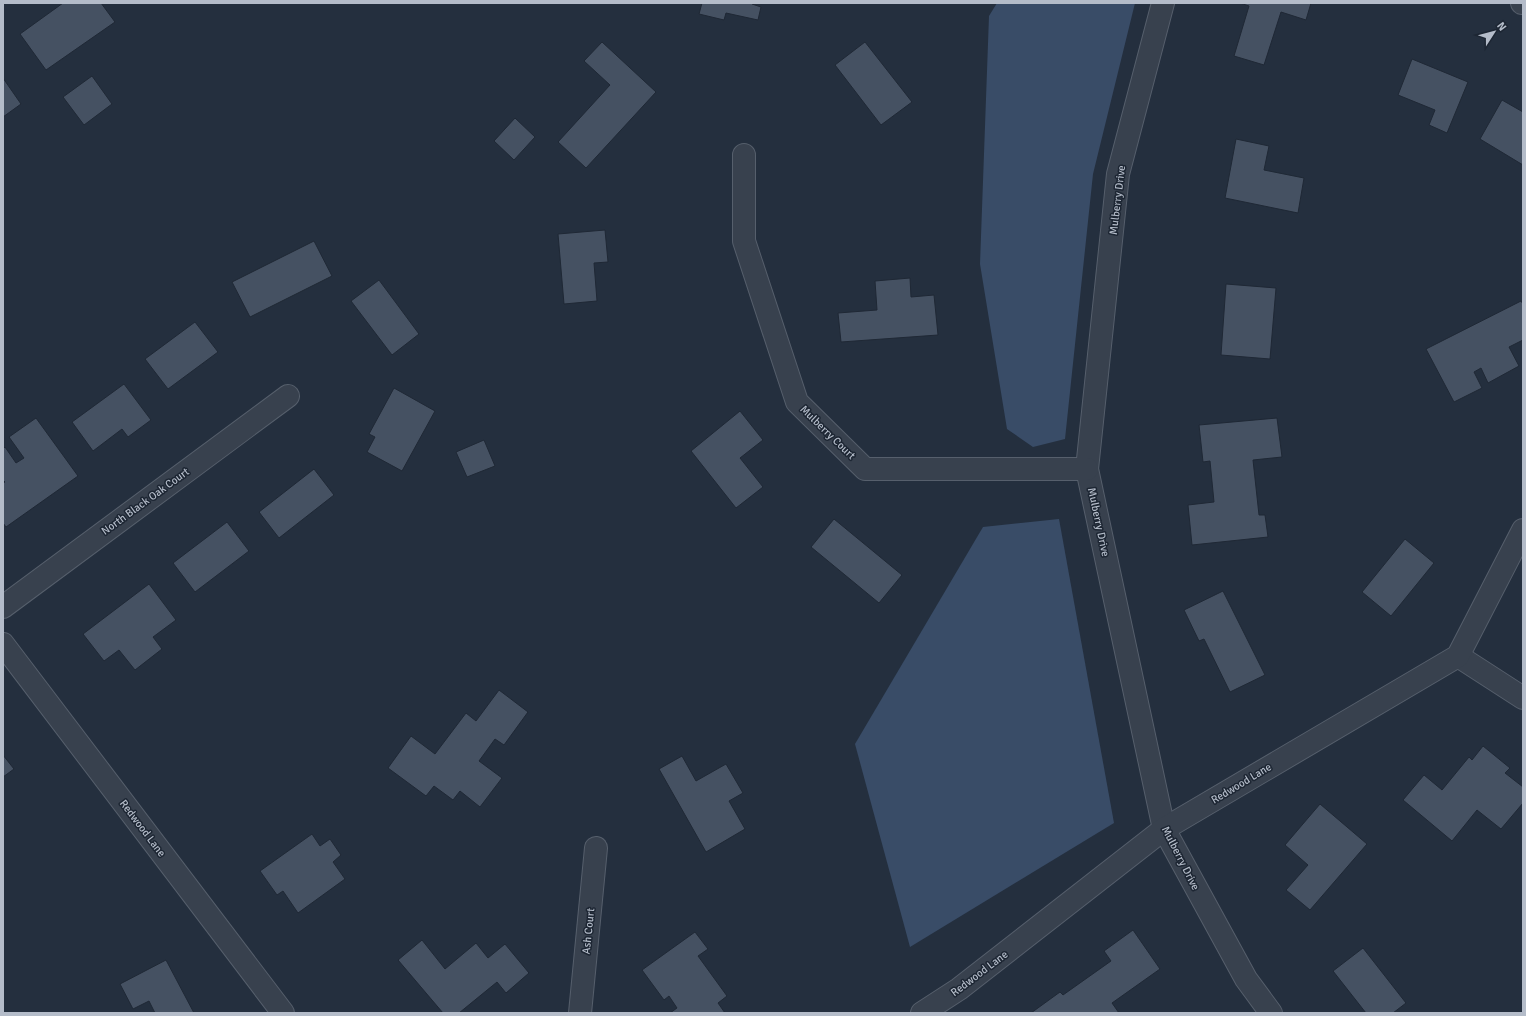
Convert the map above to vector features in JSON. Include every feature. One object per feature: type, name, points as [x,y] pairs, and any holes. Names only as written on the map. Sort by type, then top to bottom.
[{"type":"street","name":"Mulberry Drive","points":[[1163,3],[1118,174],[1087,470],[1164,829],[1246,979],[1271,1013]]},
{"type":"street","name":"Mulberry Court","points":[[744,155],[744,241],[797,402],[865,469],[1087,470]]},
{"type":"street","name":"North Black Oak Court","points":[[3,606],[288,396]]},
{"type":"street","points":[[1523,530],[1458,656],[1523,698]]},
{"type":"street","name":"Redwood Lane","points":[[3,644],[283,1013]]},
{"type":"street","name":"Redwood Lane","points":[[922,1013],[959,989],[1164,829],[1458,656]]},
{"type":"street","name":"Ash Court","points":[[580,1013],[596,848]]},
{"type":"water","points":[[997,3],[1135,3],[1093,174],[1065,439],[1033,447],[1007,429],[980,264],[989,16]]},
{"type":"water","points":[[1059,519],[1114,823],[910,947],[855,744],[983,527]]},
{"type":"building","points":[[63,3],[101,3],[115,22],[46,70],[20,34]]},
{"type":"building","points":[[702,3],[752,3],[761,7],[758,20],[726,13],[724,20],[699,14]]},
{"type":"building","points":[[1240,3],[1311,3],[1306,20],[1281,12],[1264,65],[1234,56],[1249,6]]},
{"type":"building","points":[[602,42],[656,92],[586,168],[558,142],[610,85],[584,61]]},
{"type":"building","points":[[865,42],[912,102],[881,125],[835,65]]},
{"type":"building","points":[[1412,59],[1468,82],[1447,133],[1429,125],[1435,110],[1398,95]]},
{"type":"building","points":[[92,76],[112,104],[84,125],[63,97]]},
{"type":"building","points":[[3,78],[21,104],[3,117]]},
{"type":"building","points":[[1502,100],[1523,112],[1523,165],[1480,139]]},
{"type":"building","points":[[515,118],[535,137],[514,160],[494,141]]},
{"type":"building","points":[[1236,139],[1269,146],[1264,170],[1304,178],[1298,213],[1225,198]]},
{"type":"building","points":[[605,230],[608,262],[594,263],[597,301],[564,304],[558,234]]},
{"type":"building","points":[[314,241],[332,276],[250,317],[232,282]]},
{"type":"building","points":[[910,278],[911,297],[934,295],[938,335],[841,342],[838,313],[877,310],[875,281]]},
{"type":"building","points":[[379,280],[419,334],[392,355],[351,301]]},
{"type":"building","points":[[1226,284],[1276,288],[1270,359],[1221,355]]},
{"type":"building","points":[[1521,301],[1523,304],[1523,340],[1509,347],[1519,366],[1488,383],[1481,368],[1474,372],[1482,388],[1454,402],[1426,349]]},
{"type":"building","points":[[195,322],[218,352],[168,389],[145,359]]},
{"type":"building","points":[[124,384],[151,420],[128,437],[122,429],[93,451],[72,422]]},
{"type":"building","points":[[394,388],[435,411],[402,471],[367,452],[375,437],[369,434]]},
{"type":"building","points":[[740,411],[763,440],[740,458],[763,487],[736,508],[691,451]]},
{"type":"building","points":[[36,418],[78,476],[6,527],[3,523],[3,483],[5,482],[3,480],[3,449],[5,447],[16,463],[24,458],[9,437]]},
{"type":"building","points":[[1277,418],[1282,457],[1253,460],[1259,515],[1265,515],[1268,537],[1192,545],[1188,505],[1214,502],[1210,461],[1203,462],[1199,425]]},
{"type":"building","points":[[484,440],[495,466],[467,477],[456,452]]},
{"type":"building","points":[[314,469],[334,495],[279,538],[259,512]]},
{"type":"building","points":[[834,519],[902,575],[879,603],[811,547]]},
{"type":"building","points":[[227,522],[249,551],[195,592],[173,563]]},
{"type":"building","points":[[1405,539],[1434,563],[1391,616],[1362,592]]},
{"type":"building","points":[[149,584],[176,620],[153,637],[162,649],[135,670],[119,650],[104,661],[83,634]]},
{"type":"building","points":[[1223,591],[1265,675],[1230,692],[1204,639],[1199,641],[1184,610]]},
{"type":"building","points":[[499,690],[528,712],[504,745],[495,739],[479,761],[502,778],[480,807],[460,791],[453,800],[434,786],[426,796],[388,768],[411,736],[435,754],[466,713],[476,721]]},
{"type":"building","points":[[1483,746],[1510,768],[1505,773],[1523,787],[1523,803],[1501,829],[1477,810],[1452,841],[1403,800],[1424,775],[1442,790],[1469,757],[1472,760]]},
{"type":"building","points":[[3,755],[14,769],[3,777]]},
{"type":"building","points":[[682,756],[696,781],[726,764],[743,793],[729,801],[745,829],[706,852],[659,769]]},
{"type":"building","points":[[1320,804],[1367,844],[1310,910],[1286,890],[1308,865],[1285,845]]},
{"type":"building","points":[[312,834],[320,846],[330,839],[341,855],[333,862],[345,879],[298,913],[283,891],[277,895],[260,871]]},
{"type":"building","points":[[1133,930],[1160,969],[1112,1003],[1119,1013],[1031,1013],[1060,992],[1063,995],[1111,961],[1104,951]]},
{"type":"building","points":[[695,932],[708,949],[698,956],[727,996],[718,1003],[725,1013],[670,1013],[677,1008],[669,996],[664,1000],[642,970]]},
{"type":"building","points":[[422,940],[445,969],[476,943],[488,958],[505,944],[529,973],[506,993],[497,982],[459,1013],[443,1013],[398,960]]},
{"type":"building","points":[[1363,948],[1406,1003],[1393,1013],[1366,1013],[1333,971]]},
{"type":"building","points":[[166,960],[194,1013],[155,1013],[149,1001],[133,1009],[120,984]]}]
